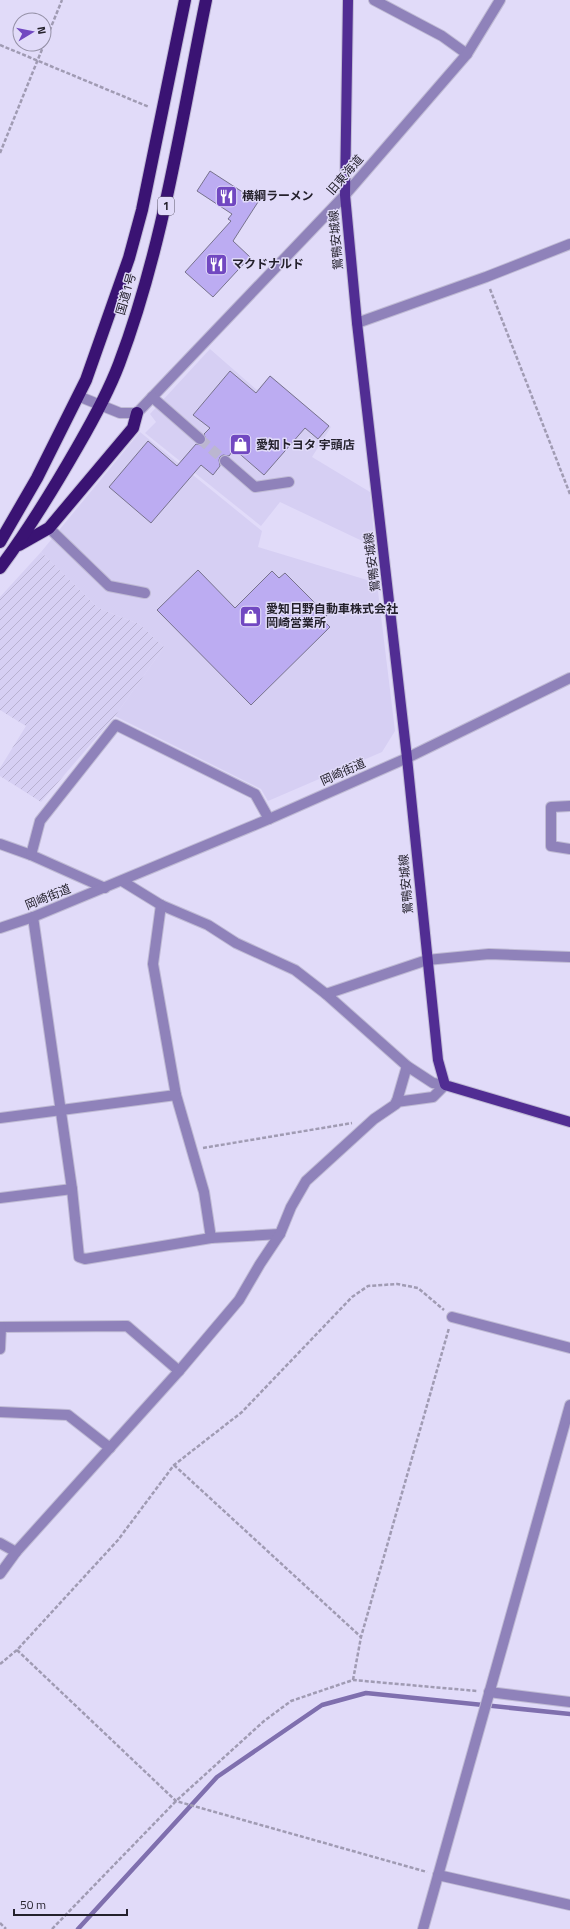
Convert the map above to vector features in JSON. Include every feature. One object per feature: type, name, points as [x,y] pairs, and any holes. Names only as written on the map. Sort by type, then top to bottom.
[{"type":"highway","name":"国道1号","points":[[0,542],[37,478],[86,380],[129,258],[142,210],[185,0]]},
{"type":"highway","name":"国道1号","points":[[0,568],[57,484],[101,406],[119,365],[131,330],[165,211],[206,0]]},
{"type":"highway","points":[[16,546],[49,528],[133,428],[137,413]]},
{"type":"main road","name":"鴛鴨安城線","points":[[348,0],[345,195],[357,323],[407,758],[426,960],[438,1060],[445,1085]]},
{"type":"main road","points":[[445,1085],[570,1122]]},
{"type":"street","points":[[374,0],[442,36],[467,54]]},
{"type":"street","name":"旧東海道","points":[[137,413],[345,195],[467,54],[500,0]]},
{"type":"street","points":[[357,323],[486,277],[570,244]]},
{"type":"street","points":[[78,396],[120,413],[137,413]]},
{"type":"street","points":[[152,397],[200,439]]},
{"type":"street","points":[[225,461],[255,487],[289,482]]},
{"type":"street","points":[[49,528],[109,586],[145,593]]},
{"type":"street","name":"岡崎街道","points":[[0,928],[33,917],[105,888],[269,819],[407,758],[570,678]]},
{"type":"street","points":[[31,855],[40,820],[116,726],[255,794],[269,819]]},
{"type":"street","points":[[570,806],[551,807],[551,846],[570,849]]},
{"type":"street","points":[[0,844],[31,855],[105,888]]},
{"type":"street","points":[[122,880],[161,905],[208,925],[236,944],[295,970],[326,994],[407,1066],[433,1083],[445,1085]]},
{"type":"street","points":[[161,905],[153,964],[176,1095],[204,1192],[211,1238]]},
{"type":"street","points":[[33,917],[72,1189],[79,1257],[85,1259],[211,1238],[280,1234]]},
{"type":"street","points":[[326,994],[426,960],[489,954],[570,957]]},
{"type":"street","points":[[396,1102],[407,1066]]},
{"type":"street","points":[[0,1574],[16,1552],[179,1372],[239,1300],[280,1234],[291,1207],[306,1181],[374,1119],[396,1102],[433,1097],[445,1085]]},
{"type":"street","points":[[0,1118],[176,1095]]},
{"type":"street","points":[[0,1198],[72,1189]]},
{"type":"street","points":[[452,1317],[570,1348]]},
{"type":"street","points":[[0,1349],[1,1327],[127,1326],[179,1372]]},
{"type":"street","points":[[423,1929],[570,1405]]},
{"type":"street","points":[[0,1412],[68,1415],[110,1448]]},
{"type":"street","points":[[0,1543],[16,1552]]},
{"type":"street","points":[[488,1694],[570,1702]]},
{"type":"street","points":[[438,1875],[570,1905]]},
{"type":"path","points":[[0,153],[62,0]]},
{"type":"path","points":[[0,45],[163,113]]},
{"type":"path","points":[[486,277],[570,494]]},
{"type":"path","points":[[191,1150],[374,1119]]},
{"type":"path","points":[[0,1664],[17,1650],[118,1540],[174,1465],[242,1412],[332,1316],[352,1297],[368,1286],[397,1284],[418,1288],[452,1317],[361,1637],[353,1680]]},
{"type":"path","points":[[174,1465],[361,1637]]},
{"type":"path","points":[[17,1650],[176,1801],[438,1875]]},
{"type":"path","points":[[52,1929],[176,1801],[264,1721],[291,1701],[353,1680],[488,1694]]},
{"type":"path","points":[[0,1923],[6,1929]]},
{"type":"shaded area","name":"愛知トヨタ 宇頭店","points":[[210,349],[257,390],[270,375],[331,427],[312,457],[370,492],[375,547],[280,502],[261,526],[145,433],[156,422],[150,414]]},
{"type":"shaded area","name":"愛知日野自動車株式会社 岡崎営業所","points":[[140,432],[262,531],[258,547],[377,583],[395,731],[382,752],[268,801],[261,789],[115,716],[164,647],[139,624],[98,608],[41,552]]},
{"type":"shaded area","points":[[41,552],[98,608],[139,624],[164,647],[115,716],[41,802],[0,776],[0,768],[26,726],[0,710],[0,597]]},
{"type":"building","points":[[210,171],[258,202],[233,241],[250,257],[213,297],[185,272],[231,221],[228,219],[232,214],[197,191]]},
{"type":"building","points":[[230,371],[256,393],[270,376],[329,426],[318,439],[305,428],[264,475],[234,449],[229,456],[223,455],[220,457],[220,466],[213,475],[201,465],[151,523],[109,487],[148,441],[177,466],[196,444],[205,444],[206,440],[204,434],[210,428],[193,415]]},
{"type":"building","points":[[198,570],[235,608],[272,571],[279,578],[285,573],[327,615],[323,620],[330,627],[251,705],[157,610]]},
{"type":"waterway","points":[[78,1929],[217,1777],[322,1705],[366,1693],[570,1714]]},
{"type":"tunnel","points":[[200,439],[225,461]]},
{"type":"place","name":"横綱ラーメン","points":[[227,196]]},
{"type":"place","name":"マクドナルド","points":[[217,264]]},
{"type":"place","name":"愛知トヨタ 宇頭店","points":[[240,445]]},
{"type":"place","name":"愛知日野自動車株式会社 岡崎営業所","points":[[250,616]]}]
